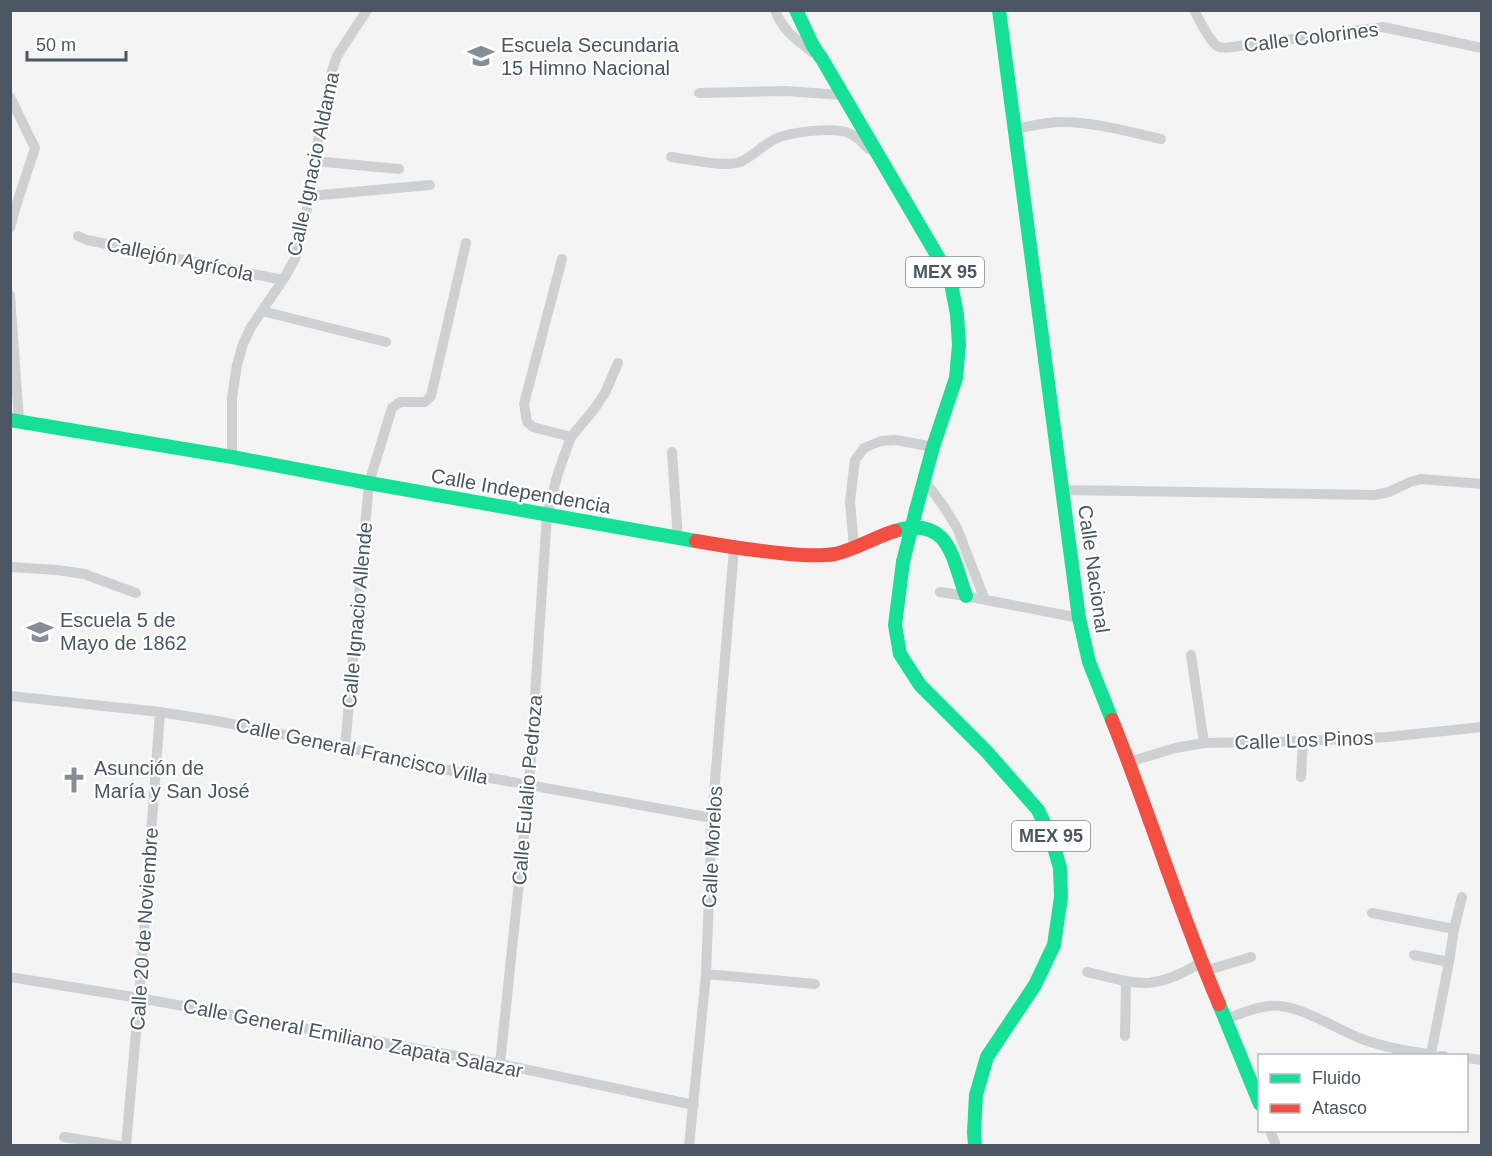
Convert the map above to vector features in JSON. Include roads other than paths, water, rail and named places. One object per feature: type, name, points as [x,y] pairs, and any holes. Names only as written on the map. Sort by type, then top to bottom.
[{"type":"street","name":"Calle Ignacio Aldama","points":[[232,457],[232,398],[243,344],[251,327],[295,259],[310,196],[314,161],[327,94],[337,56],[367,10]]},
{"type":"street","points":[[775,10],[788,33],[822,59]]},
{"type":"street","name":"MEX 95","points":[[796,10],[813,46],[938,257],[951,284],[957,314],[959,345],[956,378],[933,447],[903,562],[895,626],[900,654],[920,685],[987,752],[1038,810],[1053,840],[1060,868],[1061,897],[1054,945],[1035,985],[987,1057],[976,1095],[975,1146]]},
{"type":"street","name":"Calle Nacional","points":[[999,10],[1079,618],[1089,662],[1129,762],[1203,967],[1258,1099]]},
{"type":"street","name":"Calle Colorines","points":[[1194,10],[1212,40],[1219,47],[1383,27],[1482,48]]},
{"type":"street","points":[[699,93],[785,92],[843,95]]},
{"type":"street","points":[[10,97],[35,148],[10,228]]},
{"type":"street","points":[[1015,129],[1063,122],[1088,124],[1161,139]]},
{"type":"street","points":[[671,157],[729,164],[740,162],[773,140],[786,135],[841,130],[860,140],[887,168]]},
{"type":"street","points":[[314,161],[399,168]]},
{"type":"street","points":[[310,196],[430,185]]},
{"type":"street","name":"Callejón Agrícola","points":[[78,236],[87,240],[283,280]]},
{"type":"street","name":"Calle Ignacio Allende","points":[[345,747],[369,483],[392,408],[400,402],[425,402],[431,396],[466,243]]},
{"type":"street","points":[[562,259],[524,404],[527,422],[533,427],[571,437]]},
{"type":"street","points":[[10,295],[15,421]]},
{"type":"street","points":[[262,311],[386,342]]},
{"type":"street","name":"Calle Eulalio Pedroza","points":[[500,1064],[529,786],[547,515],[558,473],[571,437],[605,393],[618,363]]},
{"type":"street","name":"Calle Independencia","points":[[15,421],[232,457],[734,548],[800,555],[833,554],[905,528],[926,528],[936,532],[947,543],[966,596]]},
{"type":"street","points":[[854,548],[850,501],[855,460],[864,448],[881,441],[896,440],[933,447]]},
{"type":"street","points":[[672,452],[678,539]]},
{"type":"street","points":[[1063,490],[1375,495],[1421,479],[1482,484]]},
{"type":"street","points":[[925,481],[957,528],[985,600]]},
{"type":"street","name":"Calle Morelos","points":[[689,1146],[706,974],[712,818],[734,548]]},
{"type":"street","points":[[10,567],[84,574],[136,593]]},
{"type":"street","points":[[940,592],[1079,618]]},
{"type":"street","points":[[1191,655],[1204,743]]},
{"type":"street","name":"Calle General Francisco Villa","points":[[10,696],[160,712],[217,721],[462,773],[712,818]]},
{"type":"street","name":"Calle 20 de Noviembre","points":[[126,1146],[160,712]]},
{"type":"street","name":"Calle Los Pinos","points":[[1129,762],[1175,748],[1204,743],[1387,737],[1482,727]]},
{"type":"street","points":[[1300,777],[1303,741]]},
{"type":"street","points":[[1226,1019],[1256,1009],[1278,1005],[1301,1011],[1364,1040],[1393,1048],[1431,1054],[1462,897]]},
{"type":"street","points":[[1372,913],[1454,929]]},
{"type":"street","points":[[1414,955],[1449,962]]},
{"type":"street","points":[[1087,972],[1146,983],[1203,967],[1251,957]]},
{"type":"street","points":[[706,974],[815,984]]},
{"type":"street","name":"Calle General Emiliano Zapata Salazar","points":[[10,977],[139,998],[500,1064],[694,1105]]},
{"type":"street","points":[[1125,1036],[1126,981]]},
{"type":"street","points":[[1270,1132],[1276,1146]]},
{"type":"street","points":[[64,1137],[120,1146]]},
{"type":"place","name":"Escuela Secundaria 15 Himno Nacional","points":[[481,56]]},
{"type":"place","name":"Escuela 5 de Mayo de 1862","points":[[40,632]]},
{"type":"place","name":"Asunción de María y San José","points":[[74,780]]}]
